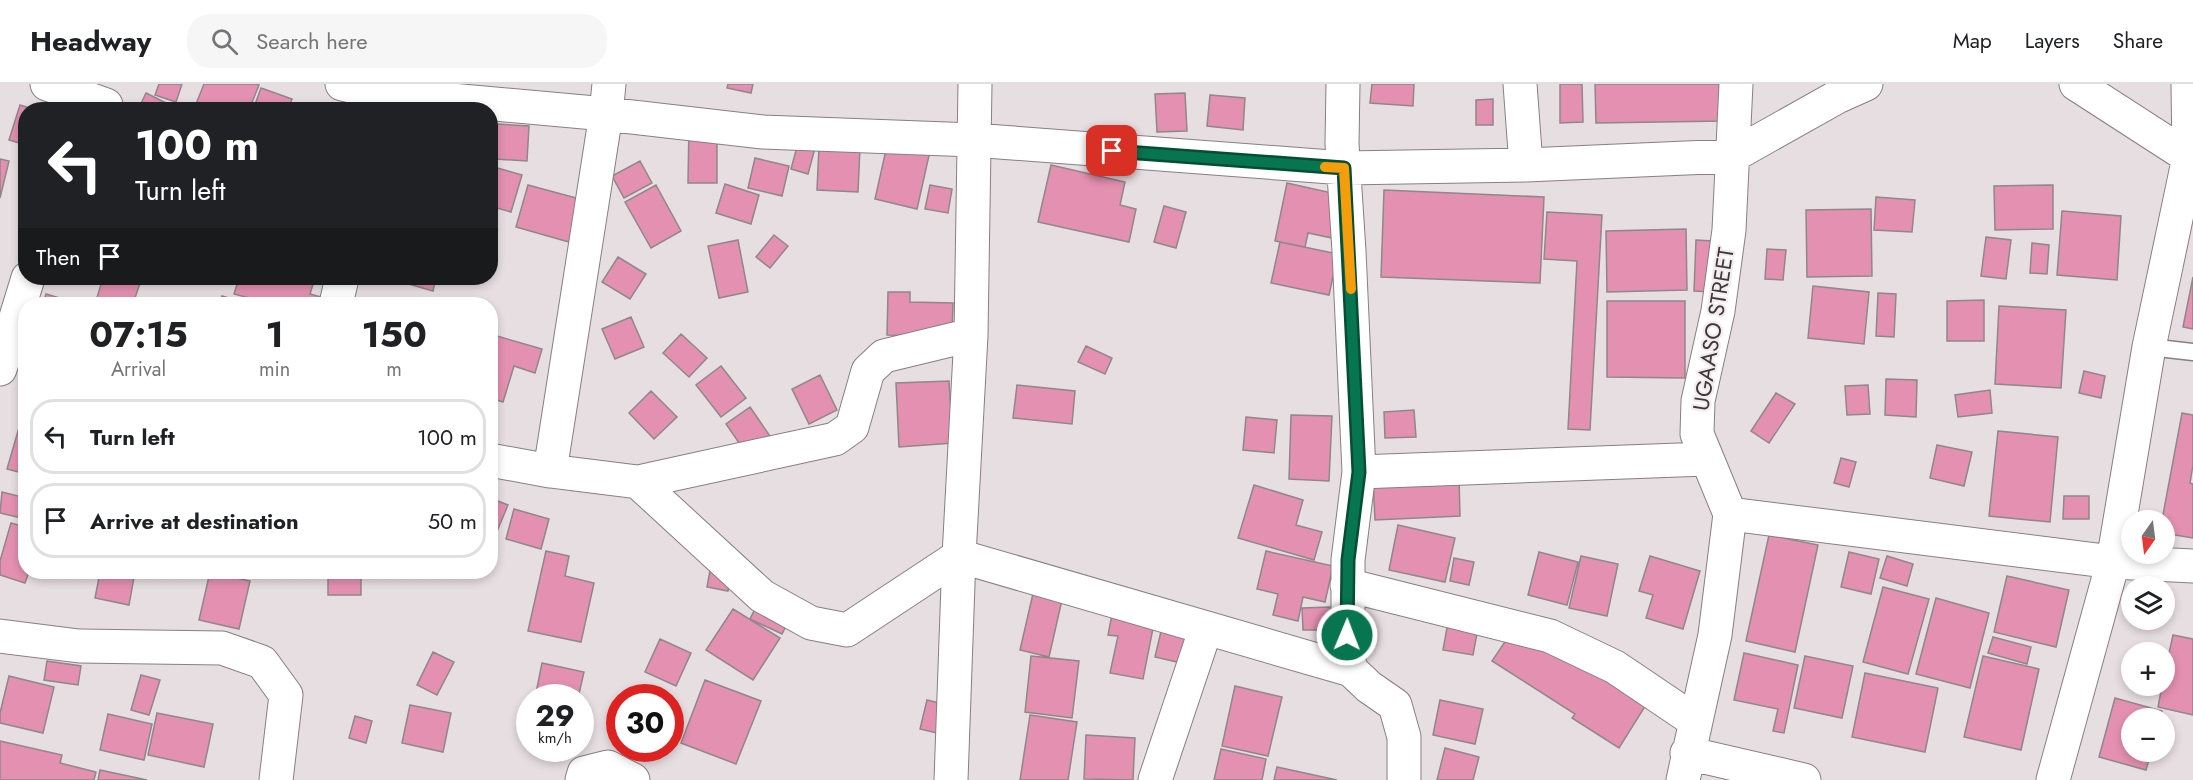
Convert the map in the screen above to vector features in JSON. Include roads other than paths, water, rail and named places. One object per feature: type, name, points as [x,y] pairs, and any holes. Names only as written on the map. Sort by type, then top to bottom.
[{"type":"street","points":[[47,84],[111,99]]},
{"type":"street","points":[[342,84],[384,96],[608,99],[763,132],[973,140],[1344,168],[1526,165],[1732,156],[1837,97],[1866,84]]},
{"type":"street","points":[[951,780],[959,556],[971,335],[975,84]]},
{"type":"street","points":[[1343,84],[1342,144],[1359,472],[1348,560],[1347,635],[1351,670]]},
{"type":"street","points":[[1520,84],[1526,165]]},
{"type":"street","name":"UGAASO STREET","points":[[1685,766],[1715,635],[1730,514],[1697,434],[1698,401],[1718,311],[1729,230],[1736,84]]},
{"type":"street","points":[[2076,84],[2191,157]]},
{"type":"street","points":[[2053,780],[2113,562],[2150,347],[2191,157],[2188,84]]},
{"type":"street","points":[[550,471],[608,99]]},
{"type":"street","points":[[9,368],[18,325]]},
{"type":"street","points":[[498,461],[550,471],[638,482],[836,439],[852,427],[868,371],[884,356],[971,335]]},
{"type":"street","points":[[1359,472],[1706,459]]},
{"type":"street","points":[[638,482],[762,596],[811,623],[847,630],[959,556],[1351,670],[1369,687],[1395,705],[1404,736],[1404,780]]},
{"type":"street","points":[[1730,514],[2113,562],[2193,566]]},
{"type":"street","points":[[1347,585],[1550,636],[1615,667],[1695,721]]},
{"type":"street","points":[[1155,780],[1206,628]]},
{"type":"street","points":[[0,636],[79,646],[222,648],[262,662],[286,695],[276,780]]},
{"type":"street","points":[[1685,766],[1804,780]]},
{"type":"street","points":[[582,780],[584,773],[608,767],[633,780]]},
{"type":"lane","points":[[2150,347],[2193,351]]}]
